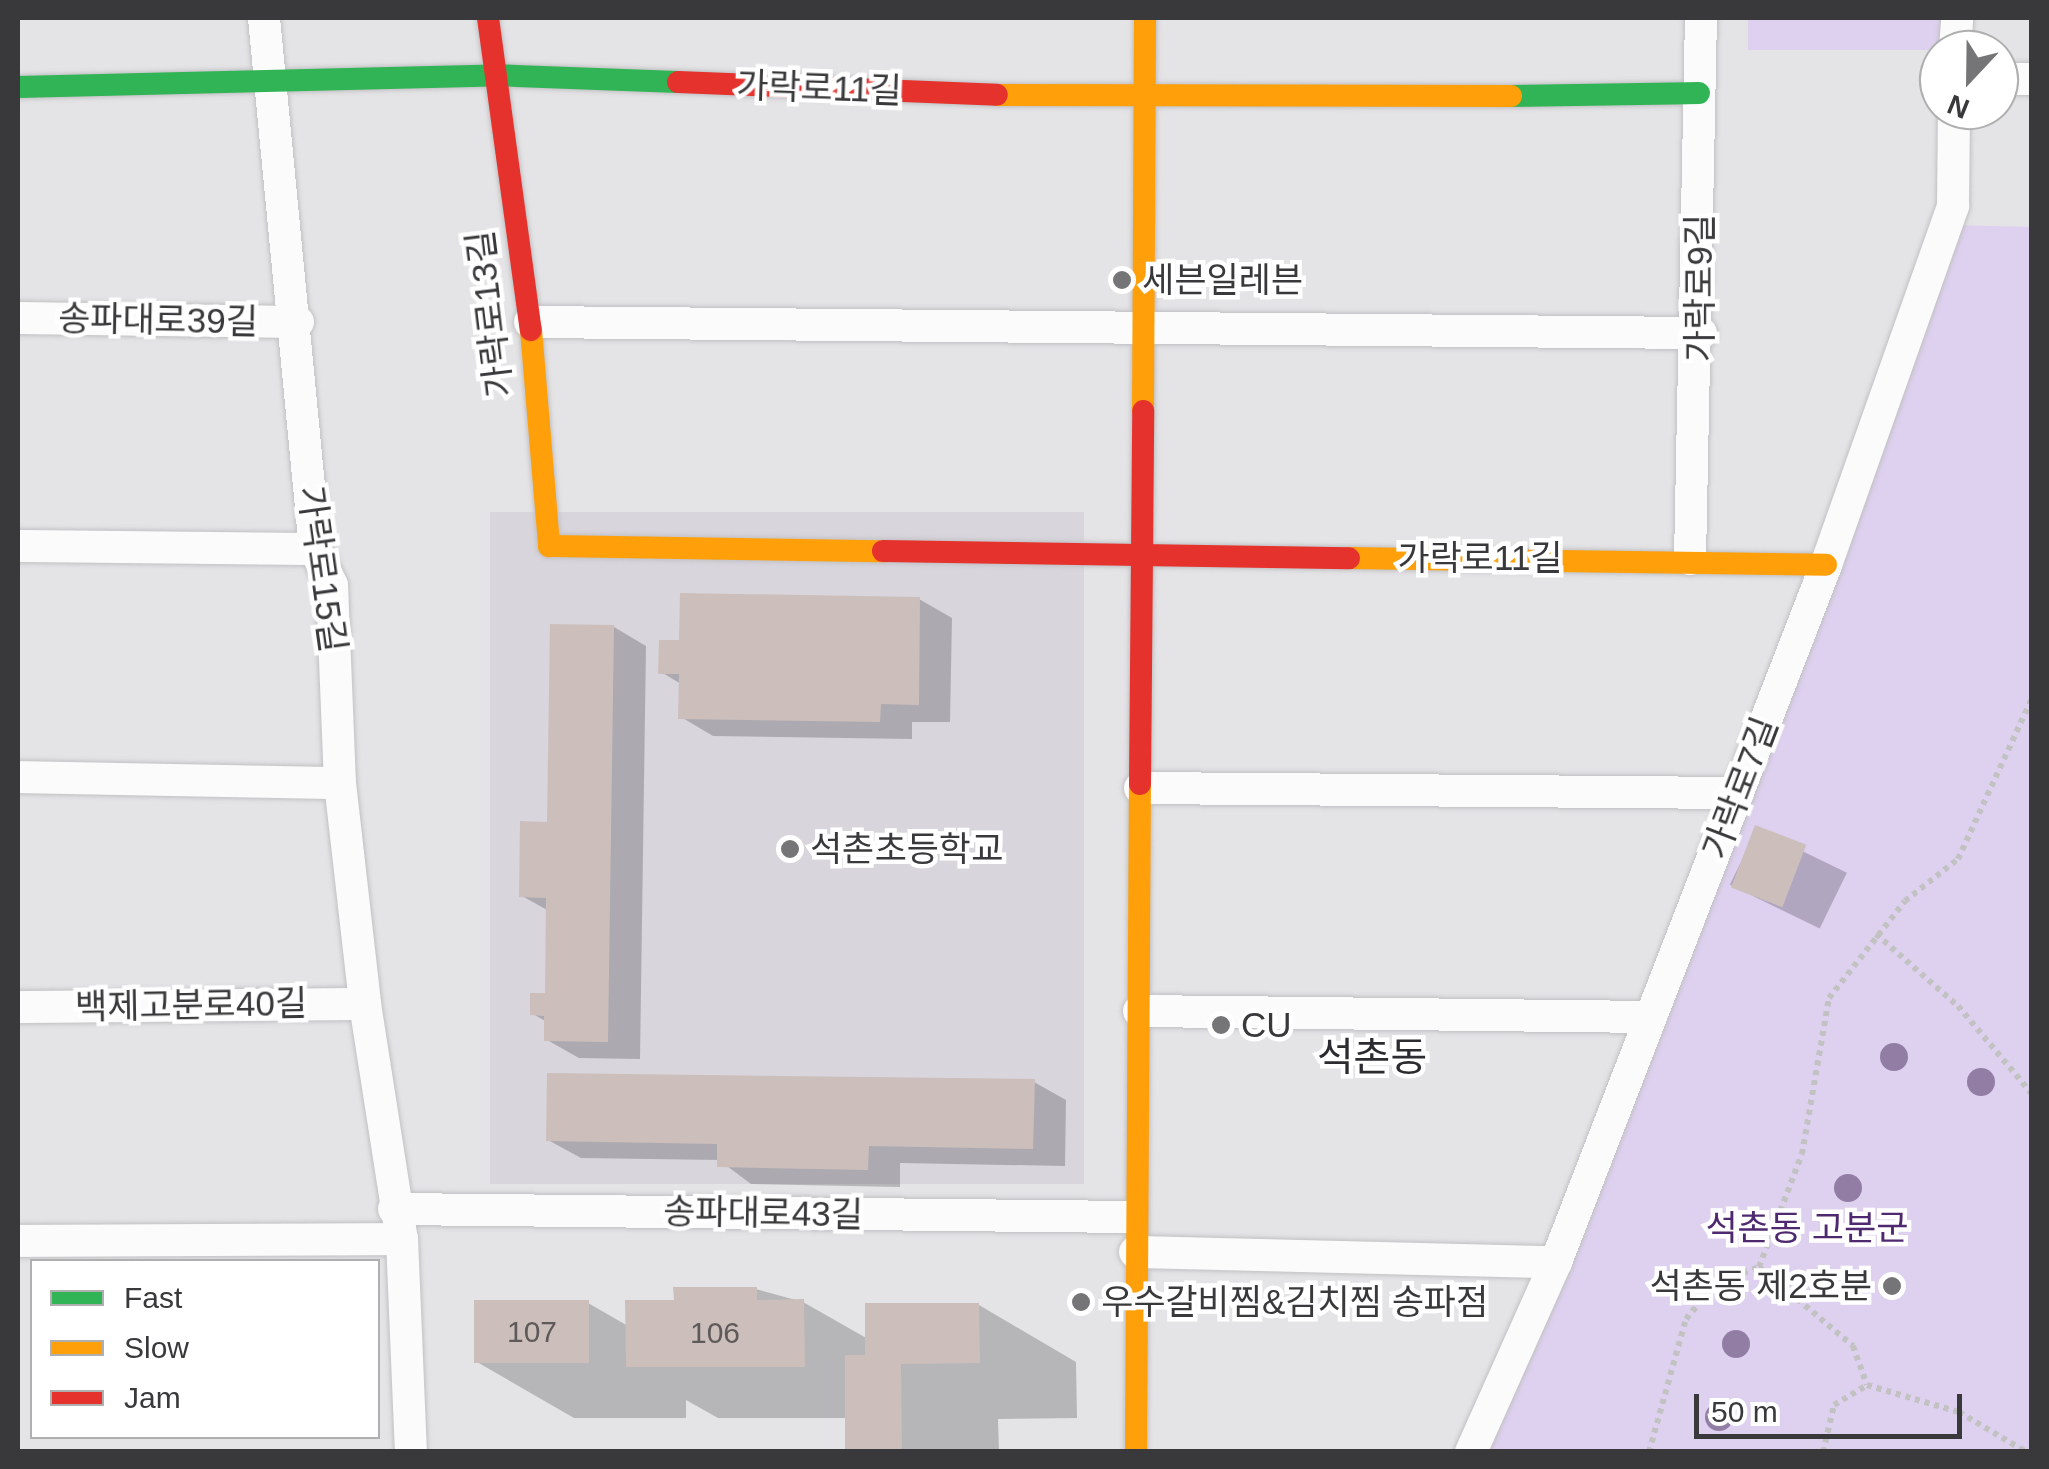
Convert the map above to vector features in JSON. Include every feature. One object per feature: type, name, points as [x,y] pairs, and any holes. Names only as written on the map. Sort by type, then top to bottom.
[{"type":"street","name":"가락로15길","points":[[264,18],[298,322],[315,549],[332,585],[340,784],[365,1004],[398,1224]]},
{"type":"street","name":"가락로13길","points":[[488,18],[492,75],[530,322],[549,546]]},
{"type":"street","points":[[1136,1452],[1132,1217],[1139,1011],[1140,788],[1135,557],[1143,326],[1145,18]]},
{"type":"street","name":"가락로9길","points":[[1690,558],[1702,333],[1699,94],[1702,18]]},
{"type":"street","points":[[18,88],[270,86],[492,75]]},
{"type":"street","name":"가락로11길","points":[[492,75],[1146,101],[1699,94]]},
{"type":"street","name":"가락로7길","points":[[1471,1452],[1556,1262],[1826,565],[1953,206],[1954,130]]},
{"type":"street","name":"송파대로39길","points":[[18,318],[298,322]]},
{"type":"street","points":[[530,322],[1702,333]]},
{"type":"street","points":[[18,546],[315,549]]},
{"type":"street","name":"가락로11길","points":[[549,546],[1135,557],[1690,558],[1826,565]]},
{"type":"street","points":[[18,777],[340,784]]},
{"type":"street","points":[[1140,788],[1738,794]]},
{"type":"street","name":"백제고분로40길","points":[[18,1008],[365,1004]]},
{"type":"street","points":[[1139,1011],[1650,1016]]},
{"type":"street","name":"송파대로43길","points":[[18,1241],[398,1224],[1132,1217]]},
{"type":"street","points":[[398,1224],[411,1452]]},
{"type":"street","points":[[1135,1252],[1556,1262]]},
{"type":"path","points":[[1759,1267],[1815,1100],[1818,1025],[1876,934],[1958,859],[2032,698]]},
{"type":"path","points":[[1876,934],[1958,1006],[2032,1094]]},
{"type":"path","points":[[1759,1267],[1853,1346],[1866,1385]]},
{"type":"path","points":[[1649,1452],[1670,1358],[1692,1308],[1725,1276],[1759,1267]]},
{"type":"path","points":[[1823,1452],[1839,1398],[1866,1385],[1959,1412],[2026,1452]]},
{"type":"shaded area","name":"석촌초등학교","points":[[490,512],[1084,512],[1084,1184],[490,1184]]},
{"type":"green space","points":[[1748,18],[1949,18],[1949,30],[1919,30],[1919,50],[1748,50]]},
{"type":"green space","name":"석촌동 고분군","points":[[1952,225],[2031,227],[2031,1451],[1471,1452]]},
{"type":"building","points":[[680,593],[920,597],[919,705],[881,704],[880,722],[678,719],[679,674],[658,674],[659,640],[679,640]]},
{"type":"building","points":[[550,624],[614,625],[608,1042],[544,1041],[544,1016],[530,1015],[530,993],[545,993],[546,898],[519,897],[520,821],[547,822]]},
{"type":"building","points":[[1755,825],[1806,845],[1782,907],[1731,888]]},
{"type":"building","points":[[547,1073],[1035,1079],[1033,1149],[869,1146],[868,1170],[717,1167],[717,1144],[546,1141]]},
{"type":"building","points":[[673,1287],[757,1287],[757,1300],[804,1299],[805,1367],[626,1367],[625,1300],[674,1300]]},
{"type":"building","points":[[474,1300],[589,1300],[589,1363],[474,1363]]},
{"type":"building","points":[[865,1303],[979,1303],[980,1363],[901,1364],[902,1452],[845,1452],[845,1355],[865,1355]]},
{"type":"traffic: fast","points":[[18,87],[493,75],[678,82]]},
{"type":"traffic: fast","points":[[1511,96],[1699,93]]},
{"type":"traffic: slow","points":[[1143,411],[1145,18]]},
{"type":"traffic: slow","points":[[997,95],[1511,96]]},
{"type":"traffic: slow","points":[[531,330],[549,546],[883,551]]},
{"type":"traffic: slow","points":[[1349,558],[1826,565]]},
{"type":"traffic: slow","points":[[1136,1452],[1140,784]]},
{"type":"traffic: jam","points":[[488,18],[531,330]]},
{"type":"traffic: jam","points":[[678,82],[997,95]]},
{"type":"traffic: jam","points":[[1140,784],[1143,411]]},
{"type":"traffic: jam","points":[[883,551],[1349,558]]},
{"type":"place","name":"세븐일레븐","points":[[1122,280]]},
{"type":"place","name":"석촌초등학교","points":[[790,849]]},
{"type":"place","name":"CU","points":[[1221,1025]]},
{"type":"place","name":"석촌동 제2호분","points":[[1892,1286]]},
{"type":"place","name":"우수갈비찜&김치찜 송파점","points":[[1081,1302]]},
{"type":"district","name":"석촌동","points":[[1372,1057]]}]
